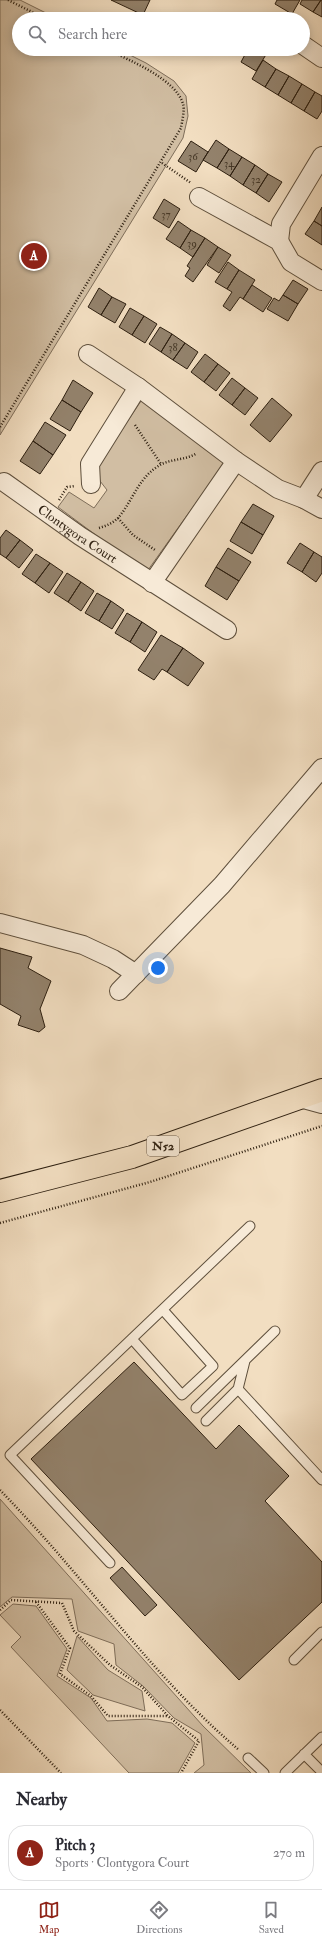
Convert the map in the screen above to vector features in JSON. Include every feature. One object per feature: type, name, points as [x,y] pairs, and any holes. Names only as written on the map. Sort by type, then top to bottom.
[{"type":"main road","name":"N52","points":[[0,1191],[132,1157],[322,1090]]},
{"type":"street","points":[[310,50],[322,58]]},
{"type":"street","points":[[279,241],[281,224],[322,156]]},
{"type":"street","points":[[199,197],[279,241],[291,262],[322,281]]},
{"type":"street","points":[[88,354],[138,387],[236,461],[278,489],[304,499],[322,509]]},
{"type":"street","points":[[90,484],[90,464],[138,387]]},
{"type":"street","points":[[152,583],[236,461]]},
{"type":"street","points":[[304,499],[322,471]]},
{"type":"street","name":"Clontygora Court","points":[[4,482],[80,536],[227,630]]},
{"type":"street","points":[[119,991],[222,885],[322,768]]},
{"type":"street","points":[[0,923],[83,944],[113,959],[136,974]]},
{"type":"street","points":[[300,1098],[322,1104]]},
{"type":"lane","points":[[110,1563],[10,1455],[250,1226]]},
{"type":"lane","points":[[132,1340],[182,1395],[208,1371],[213,1366],[163,1310]]},
{"type":"lane","points":[[196,1408],[275,1331]]},
{"type":"lane","points":[[206,1420],[238,1389],[246,1360]]},
{"type":"lane","points":[[238,1389],[322,1480]]},
{"type":"lane","points":[[294,1660],[322,1632]]},
{"type":"lane","points":[[285,1773],[322,1738]]},
{"type":"lane","points":[[304,1754],[322,1772]]},
{"type":"lane","points":[[248,1758],[264,1773]]},
{"type":"path","points":[[8,0],[32,12]]},
{"type":"path","points":[[0,427],[162,163],[181,128],[184,104],[173,87],[142,67],[120,56]]},
{"type":"path","points":[[162,163],[194,186],[199,197]]},
{"type":"path","points":[[122,413],[140,432],[161,464]]},
{"type":"path","points":[[80,536],[118,518],[137,488],[148,474],[161,464],[173,459],[193,455],[210,441]]},
{"type":"path","points":[[49,515],[67,487],[90,484]]},
{"type":"path","points":[[118,518],[134,535],[150,547],[170,558]]},
{"type":"path","points":[[0,1223],[150,1182],[322,1126]]},
{"type":"path","points":[[0,1490],[68,1564],[149,1662],[195,1711],[248,1758]]},
{"type":"path","points":[[0,1610],[11,1600],[62,1603],[74,1631],[110,1665],[142,1688],[168,1716],[199,1741],[182,1773]]},
{"type":"path","points":[[36,1602],[70,1648],[60,1674],[91,1696],[108,1716],[168,1716]]},
{"type":"path","points":[[0,1710],[61,1773]]},
{"type":"shaded area","points":[[0,0],[20,0],[44,12],[12,12],[12,56],[132,56],[174,81],[186,96],[188,116],[183,138],[0,435]]},
{"type":"shaded area","points":[[143,398],[228,458],[148,570],[120,553],[58,507],[69,492],[94,508],[107,490],[100,481],[96,472],[99,464]]},
{"type":"shaded area","points":[[0,1499],[203,1726],[251,1773],[194,1773],[204,1765],[201,1734],[174,1718],[143,1686],[116,1665],[114,1644],[78,1631],[72,1599],[12,1597],[0,1607]]},
{"type":"shaded area","points":[[13,1604],[36,1606],[67,1649],[57,1676],[91,1698],[107,1721],[147,1719],[172,1723],[195,1743],[178,1773],[129,1773],[11,1647],[21,1637],[0,1615]]},
{"type":"shaded area","points":[[77,1636],[108,1670],[142,1691],[145,1711],[93,1695],[67,1670]]},
{"type":"building","points":[[111,0],[150,0],[144,12],[137,12]]},
{"type":"building","points":[[277,0],[300,0],[293,12],[289,12],[275,4]]},
{"type":"building","points":[[302,0],[321,0],[313,12],[300,4]]},
{"type":"building","points":[[322,0],[322,17],[313,12]]},
{"type":"building","points":[[244,56],[265,56],[256,71],[241,62]]},
{"type":"building","points":[[263,60],[276,69],[265,87],[252,79]]},
{"type":"building","points":[[276,69],[289,76],[278,95],[265,87]]},
{"type":"building","points":[[289,76],[302,84],[291,103],[278,95]]},
{"type":"building","points":[[302,84],[315,92],[304,111],[291,103]]},
{"type":"building","points":[[315,92],[322,96],[322,111],[317,119],[304,111]]},
{"type":"building","points":[[216,140],[229,149],[217,168],[203,160]]},
{"type":"building","points":[[191,141],[208,152],[196,172],[178,161]]},
{"type":"building","points":[[229,149],[242,157],[230,176],[217,168]]},
{"type":"building","points":[[242,157],[255,165],[243,185],[230,176]]},
{"type":"building","points":[[255,165],[268,174],[256,193],[243,185]]},
{"type":"building","points":[[268,174],[282,182],[269,202],[256,193]]},
{"type":"building","points":[[164,199],[180,209],[169,228],[153,218]]},
{"type":"building","points":[[322,207],[322,226],[314,221]]},
{"type":"building","points":[[178,221],[191,230],[180,248],[166,239]]},
{"type":"building","points":[[314,221],[322,226],[322,245],[305,234]]},
{"type":"building","points":[[191,230],[205,238],[193,257],[180,248]]},
{"type":"building","points":[[205,238],[218,247],[193,282],[185,276],[190,268],[187,266]]},
{"type":"building","points":[[218,247],[231,255],[219,273],[207,265]]},
{"type":"building","points":[[228,262],[239,270],[227,289],[215,282]]},
{"type":"building","points":[[239,270],[255,280],[243,299],[240,297],[230,311],[223,306],[232,292],[227,289]]},
{"type":"building","points":[[293,280],[308,289],[298,304],[283,295]]},
{"type":"building","points":[[252,285],[272,298],[263,312],[243,299]]},
{"type":"building","points":[[99,288],[112,297],[101,315],[88,307]]},
{"type":"building","points":[[283,295],[298,304],[288,321],[267,309],[274,298],[279,301]]},
{"type":"building","points":[[112,297],[126,304],[115,323],[101,315]]},
{"type":"building","points":[[130,308],[144,316],[132,335],[119,327]]},
{"type":"building","points":[[144,316],[157,324],[145,343],[132,335]]},
{"type":"building","points":[[160,327],[172,334],[161,352],[149,344]]},
{"type":"building","points":[[172,334],[185,343],[173,360],[161,352]]},
{"type":"building","points":[[185,343],[198,352],[187,369],[173,360]]},
{"type":"building","points":[[205,354],[218,364],[204,382],[191,372]]},
{"type":"building","points":[[218,364],[230,373],[216,391],[204,382]]},
{"type":"building","points":[[232,378],[245,388],[232,405],[219,395]]},
{"type":"building","points":[[73,380],[93,393],[81,412],[62,400]]},
{"type":"building","points":[[245,388],[258,398],[245,415],[232,405]]},
{"type":"building","points":[[272,398],[292,415],[270,442],[250,425]]},
{"type":"building","points":[[62,400],[81,412],[70,431],[50,419]]},
{"type":"building","points":[[45,422],[66,435],[53,455],[33,441]]},
{"type":"building","points":[[33,441],[53,455],[40,474],[20,461]]},
{"type":"building","points":[[253,504],[274,516],[263,535],[241,522]]},
{"type":"building","points":[[241,522],[263,535],[252,554],[230,541]]},
{"type":"building","points":[[6,530],[20,540],[6,558],[0,554],[0,538]]},
{"type":"building","points":[[20,540],[33,550],[19,568],[6,558]]},
{"type":"building","points":[[300,543],[314,552],[302,572],[287,563]]},
{"type":"building","points":[[228,548],[251,562],[239,581],[216,567]]},
{"type":"building","points":[[314,552],[322,557],[322,573],[316,582],[302,572]]},
{"type":"building","points":[[36,554],[50,563],[35,583],[22,574]]},
{"type":"building","points":[[50,563],[63,572],[49,593],[35,583]]},
{"type":"building","points":[[216,567],[239,581],[227,600],[205,586]]},
{"type":"building","points":[[67,573],[81,582],[68,602],[54,593]]},
{"type":"building","points":[[81,582],[94,591],[81,611],[68,602]]},
{"type":"building","points":[[97,593],[111,601],[99,621],[85,613]]},
{"type":"building","points":[[111,601],[124,610],[112,629],[99,621]]},
{"type":"building","points":[[127,613],[142,622],[130,642],[115,633]]},
{"type":"building","points":[[142,622],[157,632],[145,652],[130,642]]},
{"type":"building","points":[[161,635],[183,648],[167,672],[162,669],[154,680],[138,670]]},
{"type":"building","points":[[183,648],[204,663],[188,686],[167,672]]},
{"type":"building","points":[[0,948],[32,957],[28,968],[51,981],[40,1009],[45,1027],[39,1032],[18,1025],[21,1016],[0,1004]]},
{"type":"building","points":[[134,1362],[216,1449],[239,1425],[289,1476],[265,1501],[322,1562],[322,1602],[239,1680],[31,1459]]},
{"type":"building","points":[[122,1567],[157,1605],[145,1616],[110,1578]]},
{"type":"place","name":"Pitch 3","points":[[34,256]]}]
